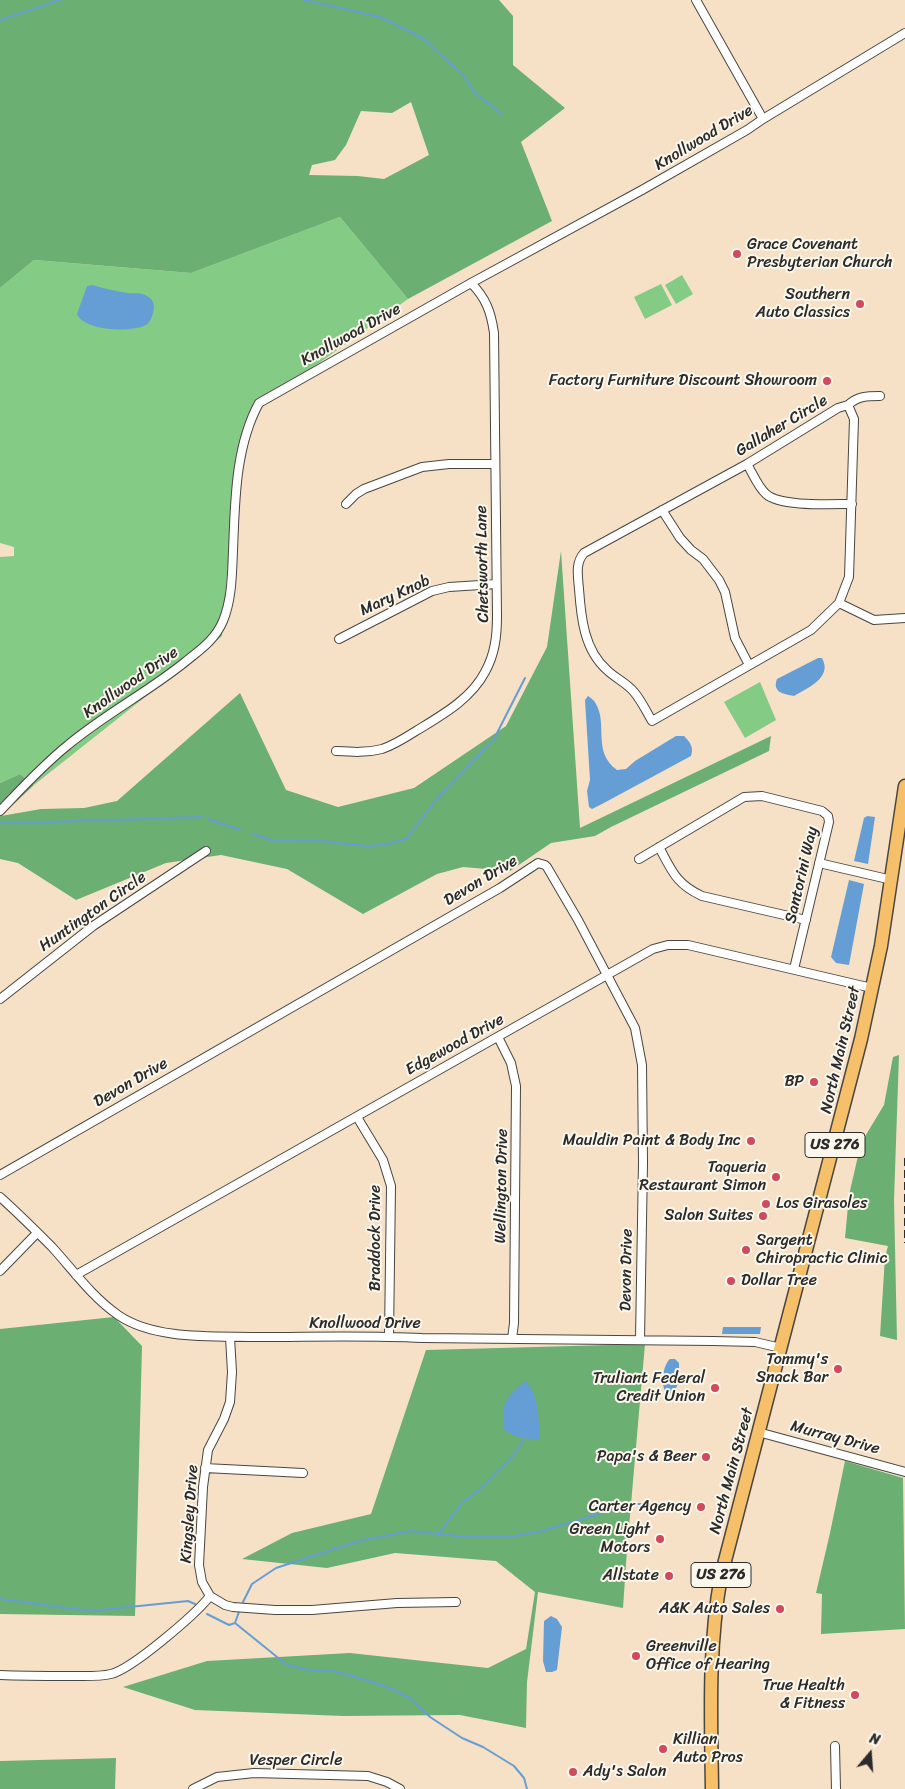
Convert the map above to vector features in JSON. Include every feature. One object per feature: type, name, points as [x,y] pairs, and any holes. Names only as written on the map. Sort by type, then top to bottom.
[{"type":"main road","name":"North Main Street","points":[[712,1789],[711,1658],[716,1604],[722,1570],[792,1300],[848,1096],[880,952],[905,786]]},
{"type":"street","points":[[696,0],[762,119]]},
{"type":"street","name":"Knollwood Drive","points":[[0,811],[33,776],[68,745],[173,672],[206,645],[218,631],[226,612],[230,593],[234,518],[244,438],[250,418],[258,403],[471,283],[634,195],[747,130],[762,119],[905,33]]},
{"type":"street","name":"Chetsworth Lane","points":[[336,751],[358,753],[388,747],[448,710],[473,690],[486,670],[495,644],[497,616],[494,333],[489,311],[481,293],[471,283]]},
{"type":"street","points":[[848,405],[864,396],[880,396]]},
{"type":"street","name":"Gallaher Circle","points":[[848,405],[854,419],[850,577],[839,603],[811,630],[652,721],[633,691],[606,669],[596,656],[583,626],[579,559],[584,553],[747,464],[838,408],[848,405]]},
{"type":"street","points":[[346,504],[364,489],[422,467],[449,464],[496,464]]},
{"type":"street","points":[[747,464],[765,493],[771,498],[812,504],[852,504]]},
{"type":"street","points":[[662,510],[680,538],[691,550],[703,558],[720,580],[725,592],[735,638],[749,665]]},
{"type":"street","name":"Mary Knob","points":[[339,639],[432,591],[449,587],[496,584]]},
{"type":"street","points":[[839,603],[874,620],[905,618]]},
{"type":"street","name":"Santorini Way","points":[[639,859],[744,797],[762,796],[822,811],[828,816],[829,822],[794,969]]},
{"type":"street","points":[[659,847],[673,873],[682,884],[702,896],[806,920]]},
{"type":"street","name":"Huntington Circle","points":[[0,1000],[93,926],[206,851]]},
{"type":"street","name":"Devon Drive","points":[[0,1175],[500,888],[538,863],[545,865],[551,872],[630,1016],[641,1053],[643,1163],[640,1339]]},
{"type":"street","points":[[819,863],[892,880]]},
{"type":"street","name":"Edgewood Drive","points":[[76,1274],[653,949],[678,944],[696,946],[872,988]]},
{"type":"street","name":"Wellington Drive","points":[[498,1037],[511,1063],[516,1086],[514,1323],[512,1338]]},
{"type":"street","name":"Braddock Drive","points":[[357,1117],[383,1160],[392,1186],[389,1336]]},
{"type":"street","name":"Knollwood Drive","points":[[0,1197],[100,1300],[116,1314],[132,1323],[160,1331],[230,1337],[389,1336],[755,1342],[781,1348]]},
{"type":"street","points":[[0,1271],[37,1233]]},
{"type":"street","name":"Kingsley Drive","points":[[210,1596],[202,1582],[199,1565],[203,1487],[208,1450],[224,1419],[230,1402],[232,1372],[230,1337]]},
{"type":"street","name":"Murray Drive","points":[[758,1432],[905,1472]]},
{"type":"street","points":[[205,1468],[303,1473]]},
{"type":"street","points":[[0,1676],[112,1674],[140,1657],[210,1596],[224,1605],[233,1607],[275,1610],[312,1610],[397,1603],[456,1602]]},
{"type":"street","points":[[835,1746],[836,1789]]},
{"type":"street","name":"Vesper Circle","points":[[192,1789],[217,1777],[254,1773],[368,1776],[387,1782],[400,1789]]},
{"type":"green space","points":[[0,0],[499,0],[513,16],[513,65],[565,108],[521,142],[552,221],[408,299],[340,217],[191,273],[34,260],[0,288]],"holes":[[[411,102],[429,155],[384,179],[358,176],[309,175],[312,165],[335,160],[346,145],[361,111],[392,113]]]},
{"type":"green space","points":[[340,217],[408,299],[254,410],[234,493],[222,636],[34,785],[20,774],[0,783],[0,557],[14,556],[14,547],[0,543],[0,288],[34,260],[191,273]]},
{"type":"green space","points":[[682,275],[693,294],[676,304],[665,285]]},
{"type":"green space","points":[[661,284],[672,305],[645,319],[634,297]]},
{"type":"green space","points":[[561,551],[580,828],[771,736],[769,751],[595,836],[551,843],[510,871],[463,867],[437,874],[363,914],[287,869],[221,855],[166,863],[76,900],[18,863],[0,859],[0,783],[20,774],[34,785],[1,816],[41,809],[84,808],[117,801],[240,693],[286,790],[338,807],[414,788],[506,726],[547,647]]},
{"type":"green space","points":[[760,682],[776,720],[745,738],[724,702]]},
{"type":"green space","points":[[899,1055],[894,1200],[897,1340],[880,1336],[885,1257],[888,1246],[845,1238],[849,1195],[861,1143],[884,1105],[893,1057]]},
{"type":"green space","points":[[114,1317],[142,1346],[135,1616],[0,1614],[0,1329]]},
{"type":"green space","points":[[645,1344],[623,1608],[538,1592],[527,1682],[526,1728],[460,1715],[343,1716],[195,1710],[123,1687],[207,1661],[350,1653],[488,1668],[526,1649],[535,1592],[496,1561],[395,1553],[327,1568],[242,1559],[292,1533],[371,1514],[426,1350]]},
{"type":"green space","points":[[845,1461],[903,1478],[905,1629],[821,1634],[822,1594],[816,1593]]},
{"type":"green space","points":[[116,1758],[115,1789],[0,1789],[0,1761]]},
{"type":"water","points":[[93,285],[149,297],[153,302],[154,308],[149,322],[139,328],[119,330],[98,327],[81,320],[77,314],[87,286]]},
{"type":"water","points":[[818,658],[822,658],[824,671],[821,677],[811,686],[794,696],[777,690],[777,679]]},
{"type":"water","points":[[588,696],[595,702],[599,712],[605,755],[609,763],[617,770],[626,769],[635,761],[676,736],[684,736],[688,740],[692,747],[691,756],[592,809],[589,807],[587,791],[590,780],[585,700]]},
{"type":"water","points":[[867,816],[875,817],[868,864],[854,861],[864,818]]},
{"type":"water","points":[[849,880],[864,884],[849,965],[836,963],[831,957]]},
{"type":"water","points":[[723,1327],[761,1327],[760,1334],[722,1334]]},
{"type":"water","points":[[670,1359],[675,1359],[679,1363],[678,1384],[671,1394],[665,1391],[663,1379],[664,1370]]},
{"type":"water","points":[[525,1381],[533,1392],[535,1399],[539,1439],[515,1436],[503,1428],[506,1401]]},
{"type":"water","points":[[551,1616],[557,1619],[562,1627],[557,1670],[546,1672],[543,1661],[544,1621]]},
{"type":"waterway","points":[[0,20],[60,0]]},
{"type":"waterway","points":[[304,0],[380,17],[424,39],[464,76],[475,93],[502,114]]},
{"type":"waterway","points":[[252,834],[271,840],[321,841],[367,846],[384,845],[406,839],[437,799],[494,739],[525,678]]},
{"type":"waterway","points":[[0,822],[203,817]]},
{"type":"waterway","points":[[208,819],[240,830]]},
{"type":"waterway","points":[[438,1534],[462,1503],[480,1489],[513,1456],[524,1439]]},
{"type":"waterway","points":[[243,1602],[252,1584],[276,1568],[359,1541],[410,1531],[458,1536],[514,1536],[538,1532],[611,1510],[645,1504]]},
{"type":"waterway","points":[[0,1599],[90,1611],[188,1601],[195,1604]]},
{"type":"waterway","points":[[235,1623],[240,1609]]},
{"type":"waterway","points":[[207,1614],[229,1625],[235,1623],[287,1665],[312,1671],[333,1671],[363,1679],[392,1689],[411,1699],[430,1717],[462,1738],[483,1747],[514,1766],[524,1778],[527,1789]]},
{"type":"railway","points":[[905,1158],[905,1243]]},
{"type":"place","name":"Grace Covenant Presbyterian Church","points":[[737,254]]},
{"type":"place","name":"Southern Auto Classics","points":[[860,304]]},
{"type":"place","name":"Factory Furniture Discount Showroom","points":[[827,381]]},
{"type":"place","name":"BP","points":[[814,1082]]},
{"type":"place","name":"Mauldin Paint & Body Inc","points":[[751,1141]]},
{"type":"place","name":"Taqueria Restaurant Simon","points":[[776,1177]]},
{"type":"place","name":"Los Girasoles","points":[[766,1204]]},
{"type":"place","name":"Salon Suites","points":[[763,1216]]},
{"type":"place","name":"Sargent Chiropractic Clinic","points":[[746,1250]]},
{"type":"place","name":"Dollar Tree","points":[[731,1281]]},
{"type":"place","name":"Tommy's Snack Bar","points":[[838,1369]]},
{"type":"place","name":"Truliant Federal Credit Union","points":[[715,1388]]},
{"type":"place","name":"Papa's & Beer","points":[[706,1457]]},
{"type":"place","name":"Carter Agency","points":[[701,1507]]},
{"type":"place","name":"Green Light Motors","points":[[660,1539]]},
{"type":"place","name":"Allstate","points":[[669,1576]]},
{"type":"place","name":"A&K Auto Sales","points":[[780,1609]]},
{"type":"place","name":"Greenville Office of Hearing","points":[[636,1656]]},
{"type":"place","name":"True Health & Fitness","points":[[855,1695]]},
{"type":"place","name":"Killian Auto Pros","points":[[663,1749]]},
{"type":"place","name":"Ady's Salon","points":[[573,1772]]}]
